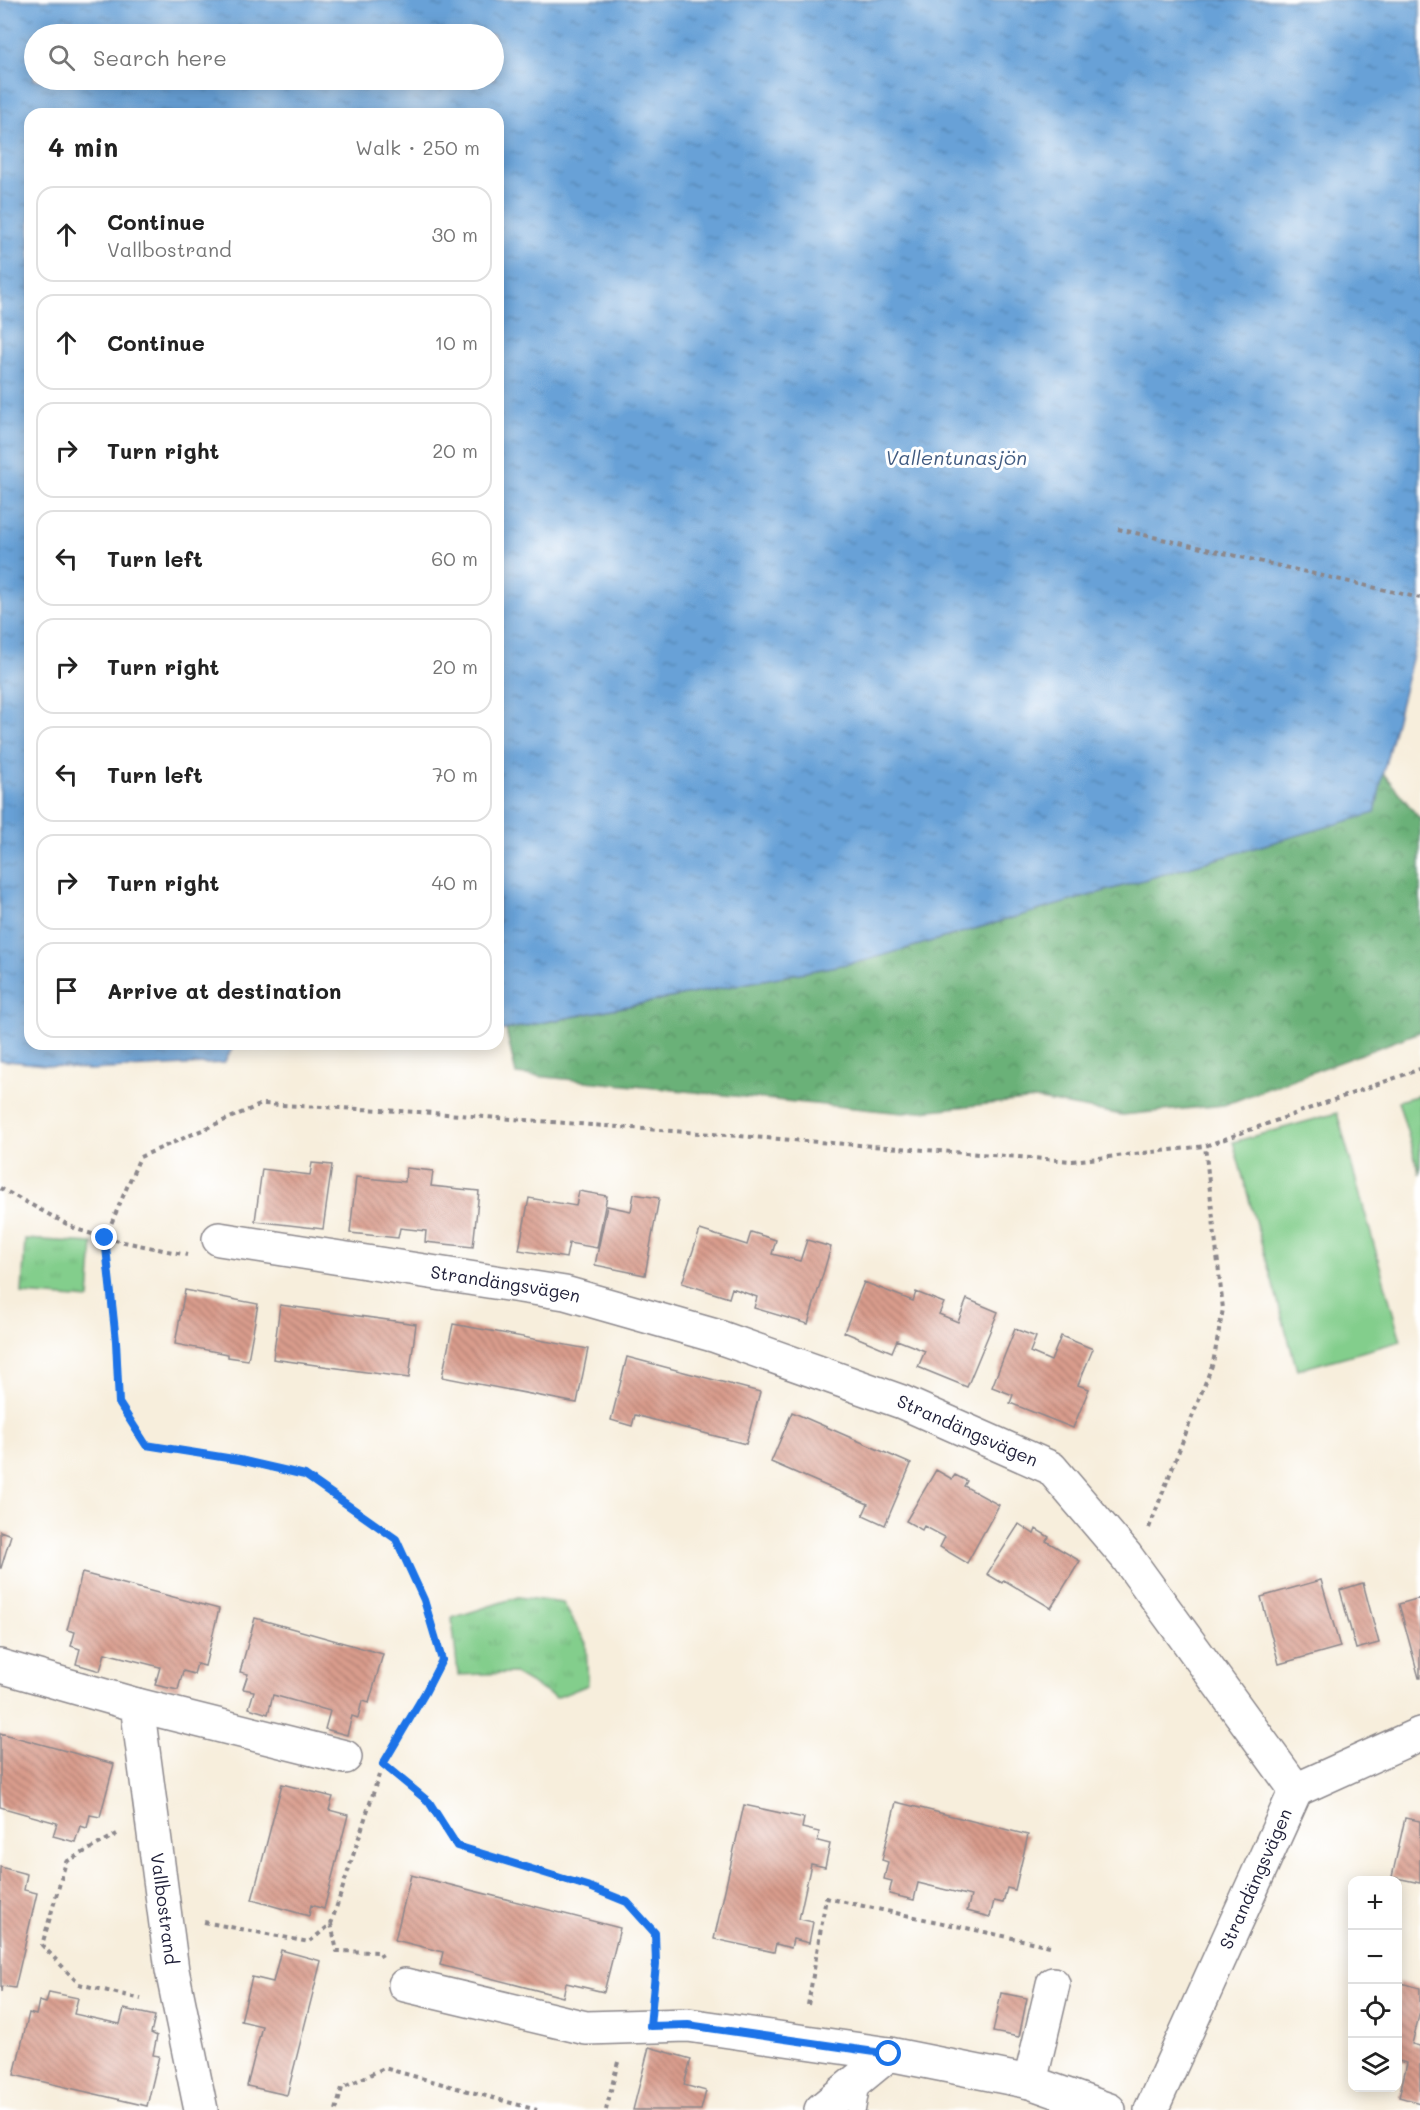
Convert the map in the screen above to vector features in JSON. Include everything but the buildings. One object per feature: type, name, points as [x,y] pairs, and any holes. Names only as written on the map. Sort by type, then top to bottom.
[{"type":"street","name":"Strandängsvägen","points":[[219,1239],[565,1293],[716,1336],[902,1402],[1051,1468],[1126,1556],[1296,1790],[1151,2110]]},
{"type":"street","points":[[0,1666],[138,1705],[345,1757]]},
{"type":"street","name":"Vallbostrand","points":[[138,1705],[179,2009],[201,2110]]},
{"type":"street","points":[[1296,1790],[1420,1734]]},
{"type":"street","points":[[1029,2082],[1053,1984]]},
{"type":"street","points":[[405,1985],[586,2028],[688,2025],[889,2054],[1029,2082],[1109,2110]]},
{"type":"street","points":[[821,2110],[889,2054]]},
{"type":"lane","points":[[856,2110],[862,2075]]},
{"type":"path","points":[[1118,529],[1420,598]]},
{"type":"path","points":[[405,1985],[379,1952],[337,1951],[331,1924],[383,1764],[442,1660],[424,1600],[396,1539],[305,1475],[240,1460],[146,1445],[119,1403],[116,1341],[105,1238],[140,1157],[261,1104],[420,1112],[1072,1161],[1205,1146],[1420,1069]]},
{"type":"path","points":[[1126,1556],[1149,1529],[1213,1363],[1222,1309],[1205,1146]]},
{"type":"path","points":[[0,1188],[76,1229],[105,1238],[181,1255],[209,1255],[219,1239]]},
{"type":"path","points":[[345,1757],[383,1764],[429,1802],[457,1846],[590,1887],[627,1902],[655,1933],[656,1964],[638,2026],[606,2110]]},
{"type":"path","points":[[152,1814],[66,1862],[42,1945],[79,1984],[179,2009]]},
{"type":"path","points":[[801,2041],[826,1898],[1059,1948]]},
{"type":"path","points":[[165,1914],[309,1942],[331,1924]]},
{"type":"path","points":[[336,2110],[342,2088],[384,2068],[537,2110]]},
{"type":"green space","points":[[1383,773],[1420,819],[1420,1032],[1224,1105],[1122,1115],[1035,1099],[903,1113],[516,1074],[506,1030],[867,960],[1375,813]]},
{"type":"green space","points":[[1420,1095],[1420,1175],[1398,1101]]},
{"type":"green space","points":[[1337,1113],[1401,1341],[1297,1370],[1233,1142]]},
{"type":"green space","points":[[25,1239],[93,1243],[89,1299],[22,1294]]},
{"type":"green space","points":[[518,1597],[563,1603],[586,1643],[588,1685],[556,1698],[513,1673],[458,1675],[452,1618]]},
{"type":"water","name":"Vallentunasjön","points":[[0,0],[1420,0],[1420,628],[1375,813],[867,960],[504,1030],[504,108],[24,108],[24,1050],[232,1050],[224,1063],[89,1070],[0,1060]]},
{"type":"route","points":[[105,1238],[116,1341],[119,1403],[146,1445],[240,1460],[305,1475],[396,1539],[424,1600],[442,1660],[383,1764],[429,1802],[457,1846],[590,1887],[627,1902],[655,1933],[656,1964],[650,2026],[688,2025],[889,2054]]}]
